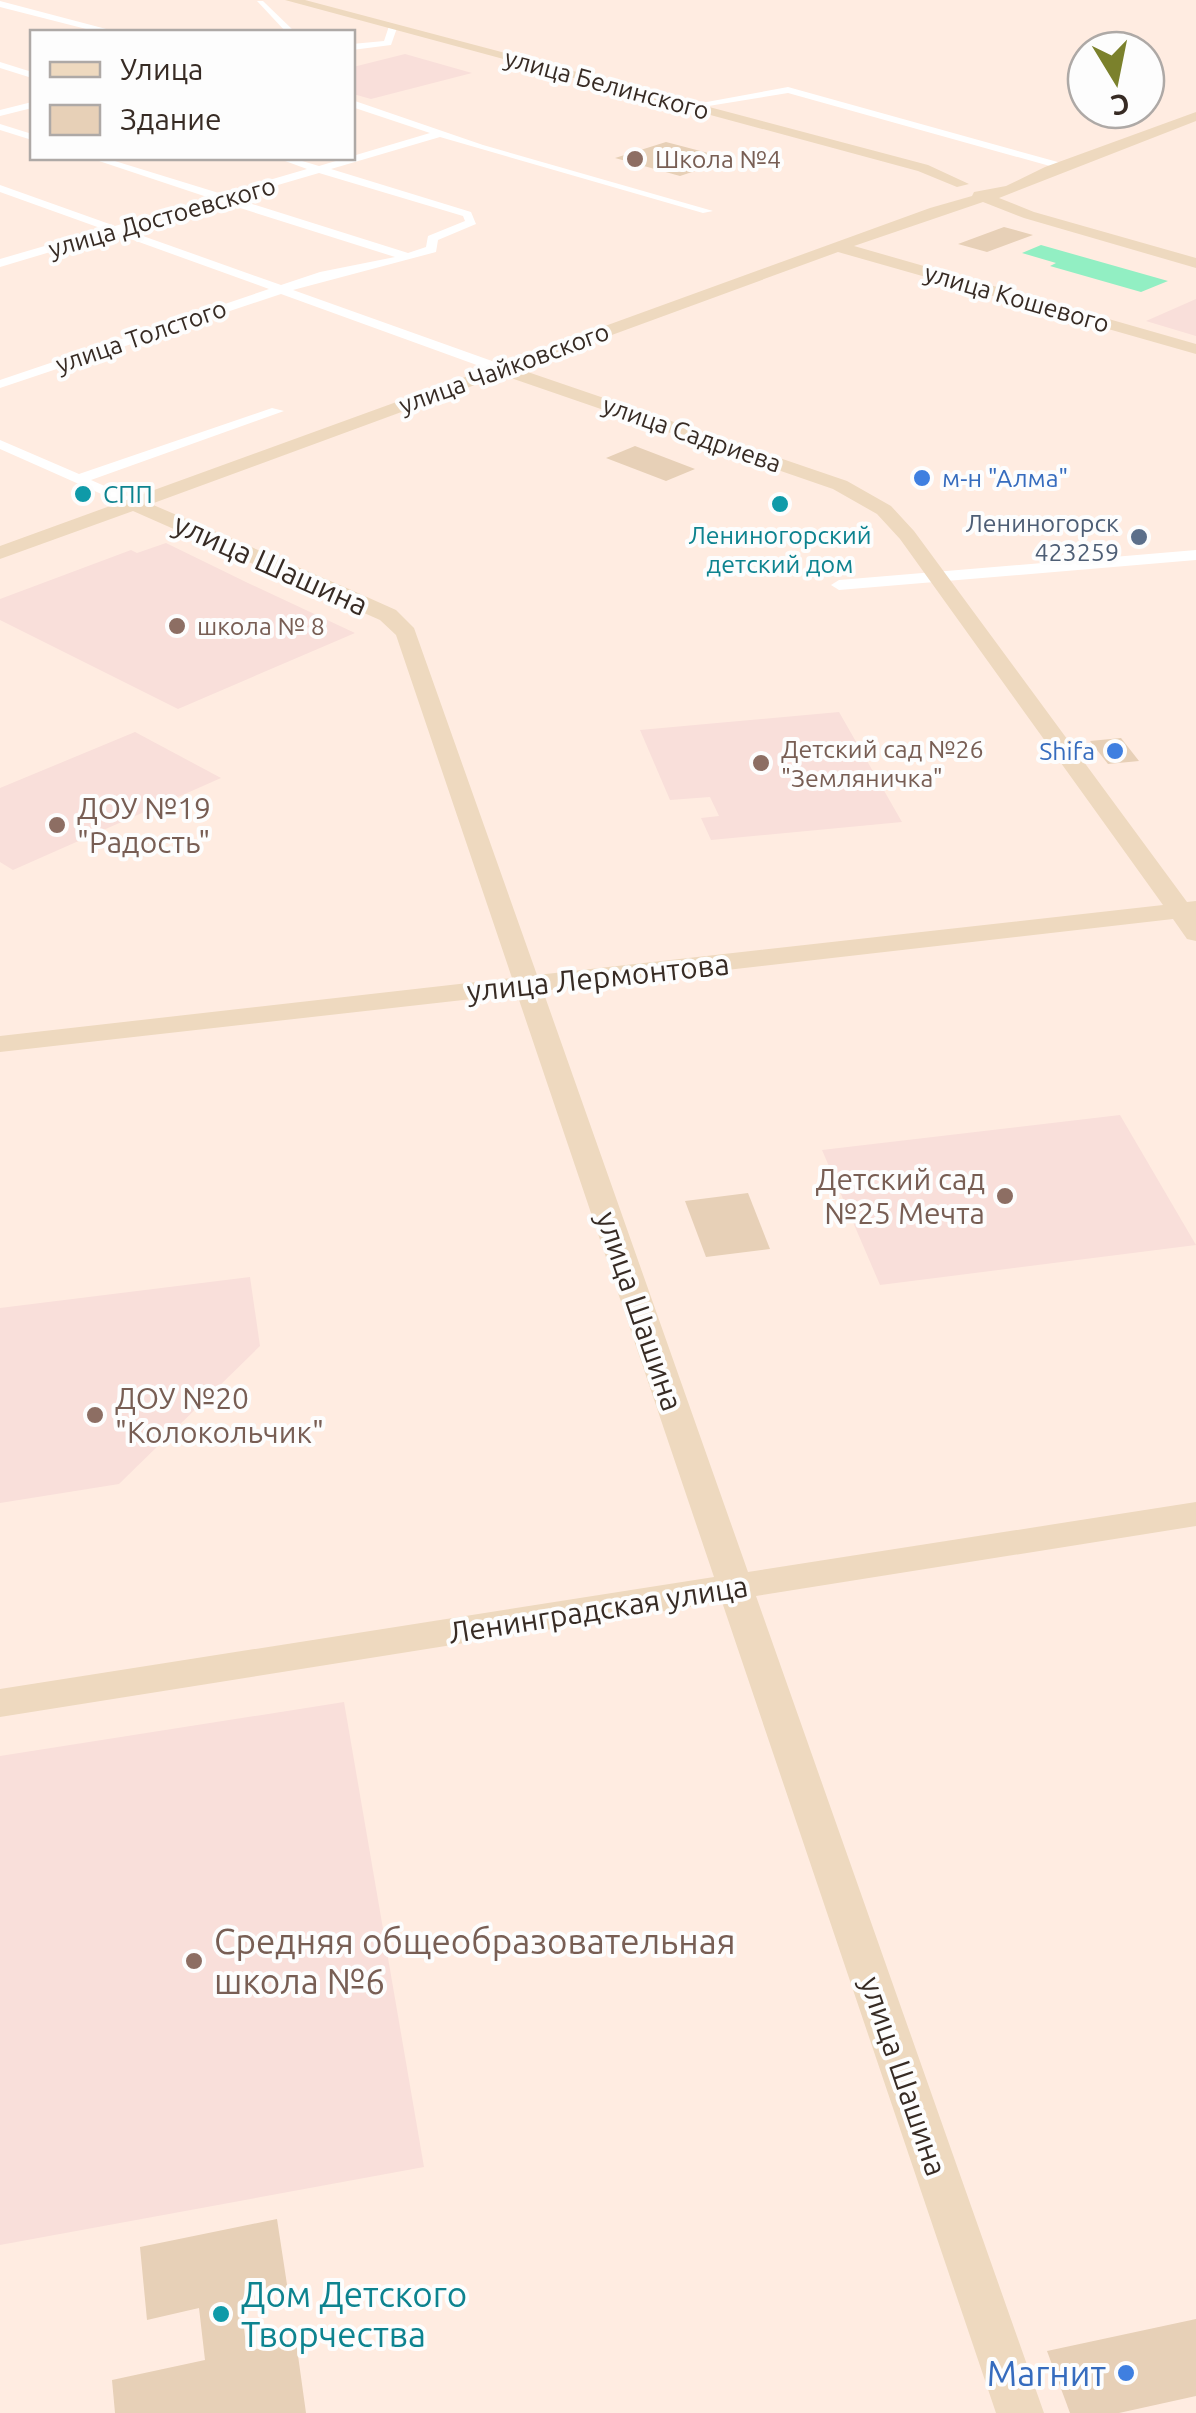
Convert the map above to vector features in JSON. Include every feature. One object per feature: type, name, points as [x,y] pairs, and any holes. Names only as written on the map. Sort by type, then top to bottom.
[{"type":"street","name":"улица Белинского","points":[[291,0],[923,168]]},
{"type":"street","points":[[260,2],[289,30]]},
{"type":"street","points":[[0,4],[99,30]]},
{"type":"street","points":[[355,47],[388,44],[392,28]]},
{"type":"street","points":[[0,65],[30,74]]},
{"type":"street","points":[[690,106],[788,90],[1056,168]]},
{"type":"street","points":[[355,104],[439,134],[707,211]]},
{"type":"street","points":[[0,114],[30,106]]},
{"type":"street","name":"улица Чайковского","points":[[0,553],[951,206],[1011,189],[1056,168],[1196,116]]},
{"type":"street","points":[[0,127],[30,137]]},
{"type":"street","name":"улица Достоевского","points":[[0,264],[439,134]]},
{"type":"street","points":[[101,160],[409,257],[432,248],[432,238],[472,222],[466,214],[289,160]]},
{"type":"street","points":[[923,168],[1014,182],[1011,189]]},
{"type":"street","points":[[923,168],[984,191],[1011,189]]},
{"type":"street","points":[[951,206],[958,202],[967,178],[1056,168]]},
{"type":"street","points":[[963,185],[1029,215],[1196,264]]},
{"type":"street","name":"улица Садриева","points":[[0,188],[866,497],[894,519],[1188,910],[1196,934]]},
{"type":"street","points":[[1011,189],[1029,215]]},
{"type":"street","name":"улица Кошевого","points":[[839,247],[1196,349]]},
{"type":"street","name":"улица Толстого","points":[[0,384],[324,275],[409,257]]},
{"type":"street","points":[[80,479],[276,411],[252,401]]},
{"type":"street","name":"улица Шашина","points":[[0,444],[342,593],[388,616],[406,633],[1020,2413]]},
{"type":"street","points":[[839,585],[1196,555]]},
{"type":"street","name":"улица Лермонтова","points":[[0,1044],[1188,910]]},
{"type":"street","name":"Ленинградская улица","points":[[0,1702],[1196,1514]]},
{"type":"shaded area","points":[[405,54],[472,73],[371,99],[355,95],[355,66]]},
{"type":"shaded area","points":[[1196,299],[1196,336],[1146,321]]},
{"type":"shaded area","name":"школа № 8","points":[[166,543],[355,633],[178,709],[0,620],[0,599],[131,550],[137,553]]},
{"type":"shaded area","name":"Детский сад №26 \"Земляничка\"","points":[[839,712],[902,822],[711,840],[701,818],[719,816],[710,797],[670,800],[640,730]]},
{"type":"shaded area","name":"ДОУ №19 \"Радость\"","points":[[135,732],[221,778],[13,870],[0,862],[0,788]]},
{"type":"shaded area","name":"Детский сад №25 Мечта","points":[[1120,1115],[1196,1245],[880,1285],[822,1150]]},
{"type":"shaded area","name":"ДОУ №20 \"Колокольчик\"","points":[[250,1277],[260,1346],[119,1484],[0,1503],[0,1308]]},
{"type":"shaded area","name":"Средняя общеобразовательная школа №6","points":[[344,1702],[424,2167],[0,2245],[0,1756]]},
{"type":"green space","points":[[1041,245],[1168,281],[1141,292],[1050,266],[1056,263],[1022,253]]},
{"type":"building","name":"Школа №4","points":[[666,142],[731,159],[680,176],[615,158]]},
{"type":"building","points":[[1004,227],[1033,235],[987,252],[958,244]]},
{"type":"building","points":[[635,446],[695,469],[666,481],[606,458]]},
{"type":"building","name":"Shifa","points":[[1121,738],[1139,761],[1108,764],[1090,741]]},
{"type":"building","points":[[748,1193],[770,1249],[706,1257],[685,1201]]},
{"type":"building","name":"Дом Детского Творчества","points":[[277,2219],[288,2291],[240,2300],[247,2351],[296,2341],[306,2413],[115,2413],[112,2380],[205,2360],[199,2308],[147,2320],[140,2247]]},
{"type":"building","name":"Магнит","points":[[1196,2319],[1196,2396],[1119,2413],[1070,2413],[1047,2351]]},
{"type":"place","name":"Школа №4","points":[[635,159]]},
{"type":"place","name":"м-н \"Алма\"","points":[[922,478]]},
{"type":"place","name":"СПП","points":[[83,494]]},
{"type":"place","name":"Лениногорский детский дом","points":[[780,504]]},
{"type":"place","name":"Лениногорск 423259","points":[[1139,537]]},
{"type":"place","name":"школа № 8","points":[[177,626]]},
{"type":"place","name":"Shifa","points":[[1115,751]]},
{"type":"place","name":"Детский сад №26 \"Земляничка\"","points":[[761,763]]},
{"type":"place","name":"ДОУ №19 \"Радость\"","points":[[57,825]]},
{"type":"place","name":"Детский сад №25 Мечта","points":[[1005,1196]]},
{"type":"place","name":"ДОУ №20 \"Колокольчик\"","points":[[95,1415]]},
{"type":"place","name":"Средняя общеобразовательная школа №6","points":[[194,1961]]},
{"type":"place","name":"Дом Детского Творчества","points":[[221,2314]]},
{"type":"place","name":"Магнит","points":[[1126,2373]]}]
